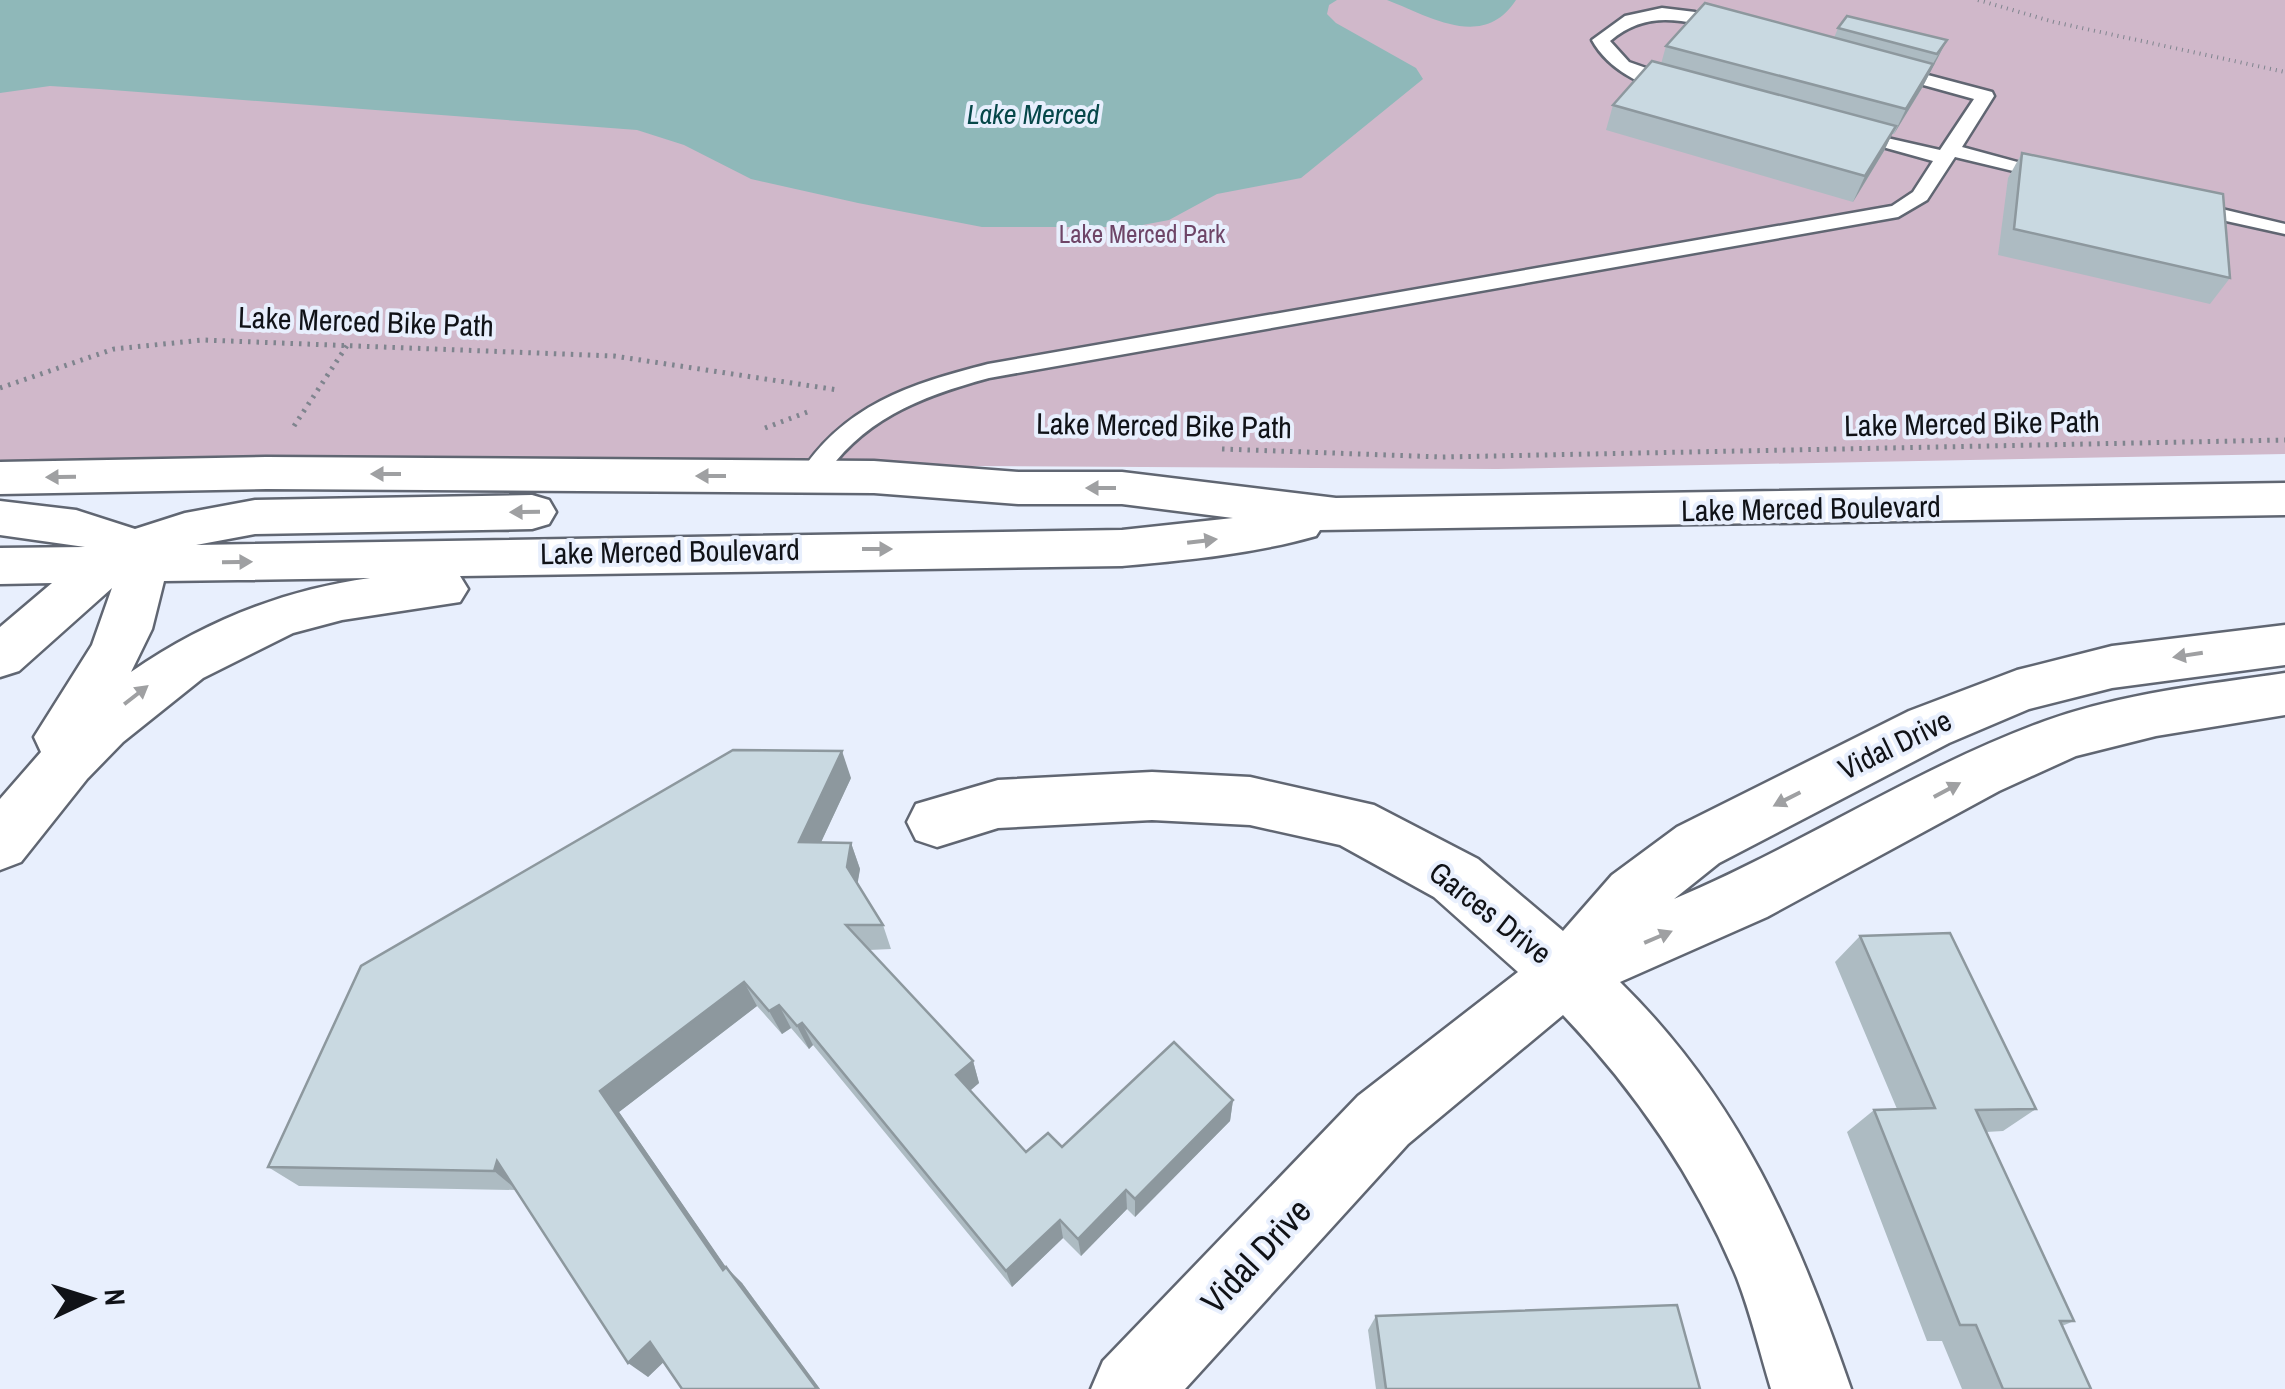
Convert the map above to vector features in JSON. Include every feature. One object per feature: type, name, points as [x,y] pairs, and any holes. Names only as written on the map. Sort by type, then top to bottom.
[{"type":"main road","name":"Lake Merced Boulevard","points":[[0,478],[266,474],[931,480],[1018,488],[1141,490],[1336,515],[2285,499]]},
{"type":"main road","points":[[0,657],[128,559],[185,530],[255,517],[880,505],[1018,488]]},
{"type":"main road","name":"Lake Merced Boulevard","points":[[0,566],[128,559],[1122,548],[1268,532],[1336,515]]},
{"type":"main road","points":[[0,518],[92,532],[128,559],[136,597],[107,665],[0,841]]},
{"type":"main road","points":[[0,841],[67,759],[139,692],[216,644],[289,614],[360,598],[814,550]]},
{"type":"main road","name":"Vidal Drive","points":[[1567,974],[1634,894],[1698,845],[1928,727],[2017,691],[2112,667],[2285,645]]},
{"type":"main road","name":"Vidal Drive","points":[[1131,1389],[1383,1120],[1478,1038],[1567,974],[1746,898],[1979,774],[2064,737],[2156,714],[2285,694]]},
{"type":"main road","name":"Garces Drive","points":[[936,822],[998,804],[1152,796],[1250,801],[1352,822],[1456,878],[1567,974],[1642,1050],[1712,1149],[1772,1270],[1811,1389]]},
{"type":"lane","points":[[1691,89],[1636,74],[1607,57],[1601,40],[1620,21],[1643,14],[1680,13],[1756,34]]},
{"type":"lane","points":[[811,477],[836,438],[884,406],[988,371],[1884,216],[1911,205],[1985,96],[1871,65]]},
{"type":"lane","points":[[1837,128],[2068,178]]},
{"type":"lane","points":[[2164,201],[2280,229]]},
{"type":"path","points":[[1978,0],[2054,22],[2285,72]]},
{"type":"path","name":"Lake Merced Bike Path","points":[[0,388],[79,358],[146,343],[348,343],[645,360],[824,386],[884,406]]},
{"type":"path","points":[[290,431],[348,343]]},
{"type":"path","name":"Lake Merced Bike Path","points":[[1203,449],[1442,457],[2285,440]]},
{"type":"green space","name":"Lake Merced Park","points":[[0,0],[2285,0],[2285,454],[1497,469],[280,462],[0,465]]},
{"type":"water","name":"Lake Merced","points":[[0,0],[1337,0],[1329,5],[1327,14],[1336,23],[1416,68],[1423,79],[1301,178],[1217,194],[1169,220],[1132,227],[982,227],[751,179],[684,145],[637,130],[50,86],[0,93]]},
{"type":"water","points":[[1387,0],[1516,0],[1503,15],[1472,27],[1438,20]]},
{"type":"building","points":[[1705,3],[1933,64],[1906,109],[1666,46]]},
{"type":"building","points":[[1847,16],[1947,40],[1937,54],[1838,28]]},
{"type":"building","points":[[1652,61],[1896,126],[1865,176],[1613,105]]},
{"type":"building","points":[[2022,153],[2223,194],[2230,278],[2014,229]]},
{"type":"building","points":[[733,750],[842,751],[799,842],[851,843],[847,867],[883,925],[846,925],[973,1061],[956,1075],[1026,1152],[1048,1133],[1062,1147],[1174,1042],[1233,1100],[1135,1199],[1126,1190],[1078,1239],[1060,1220],[1006,1271],[802,1023],[797,1026],[779,1005],[769,1011],[744,982],[600,1091],[723,1270],[726,1267],[817,1389],[682,1389],[650,1342],[628,1363],[497,1161],[494,1171],[268,1167],[361,966]]},
{"type":"building","points":[[1950,933],[2036,1109],[1976,1110],[2074,1321],[2060,1321],[2091,1389],[2003,1389],[1976,1325],[1960,1325],[1874,1110],[1935,1108],[1860,936]]},
{"type":"building","points":[[1677,1305],[1700,1389],[1386,1389],[1376,1316]]}]
